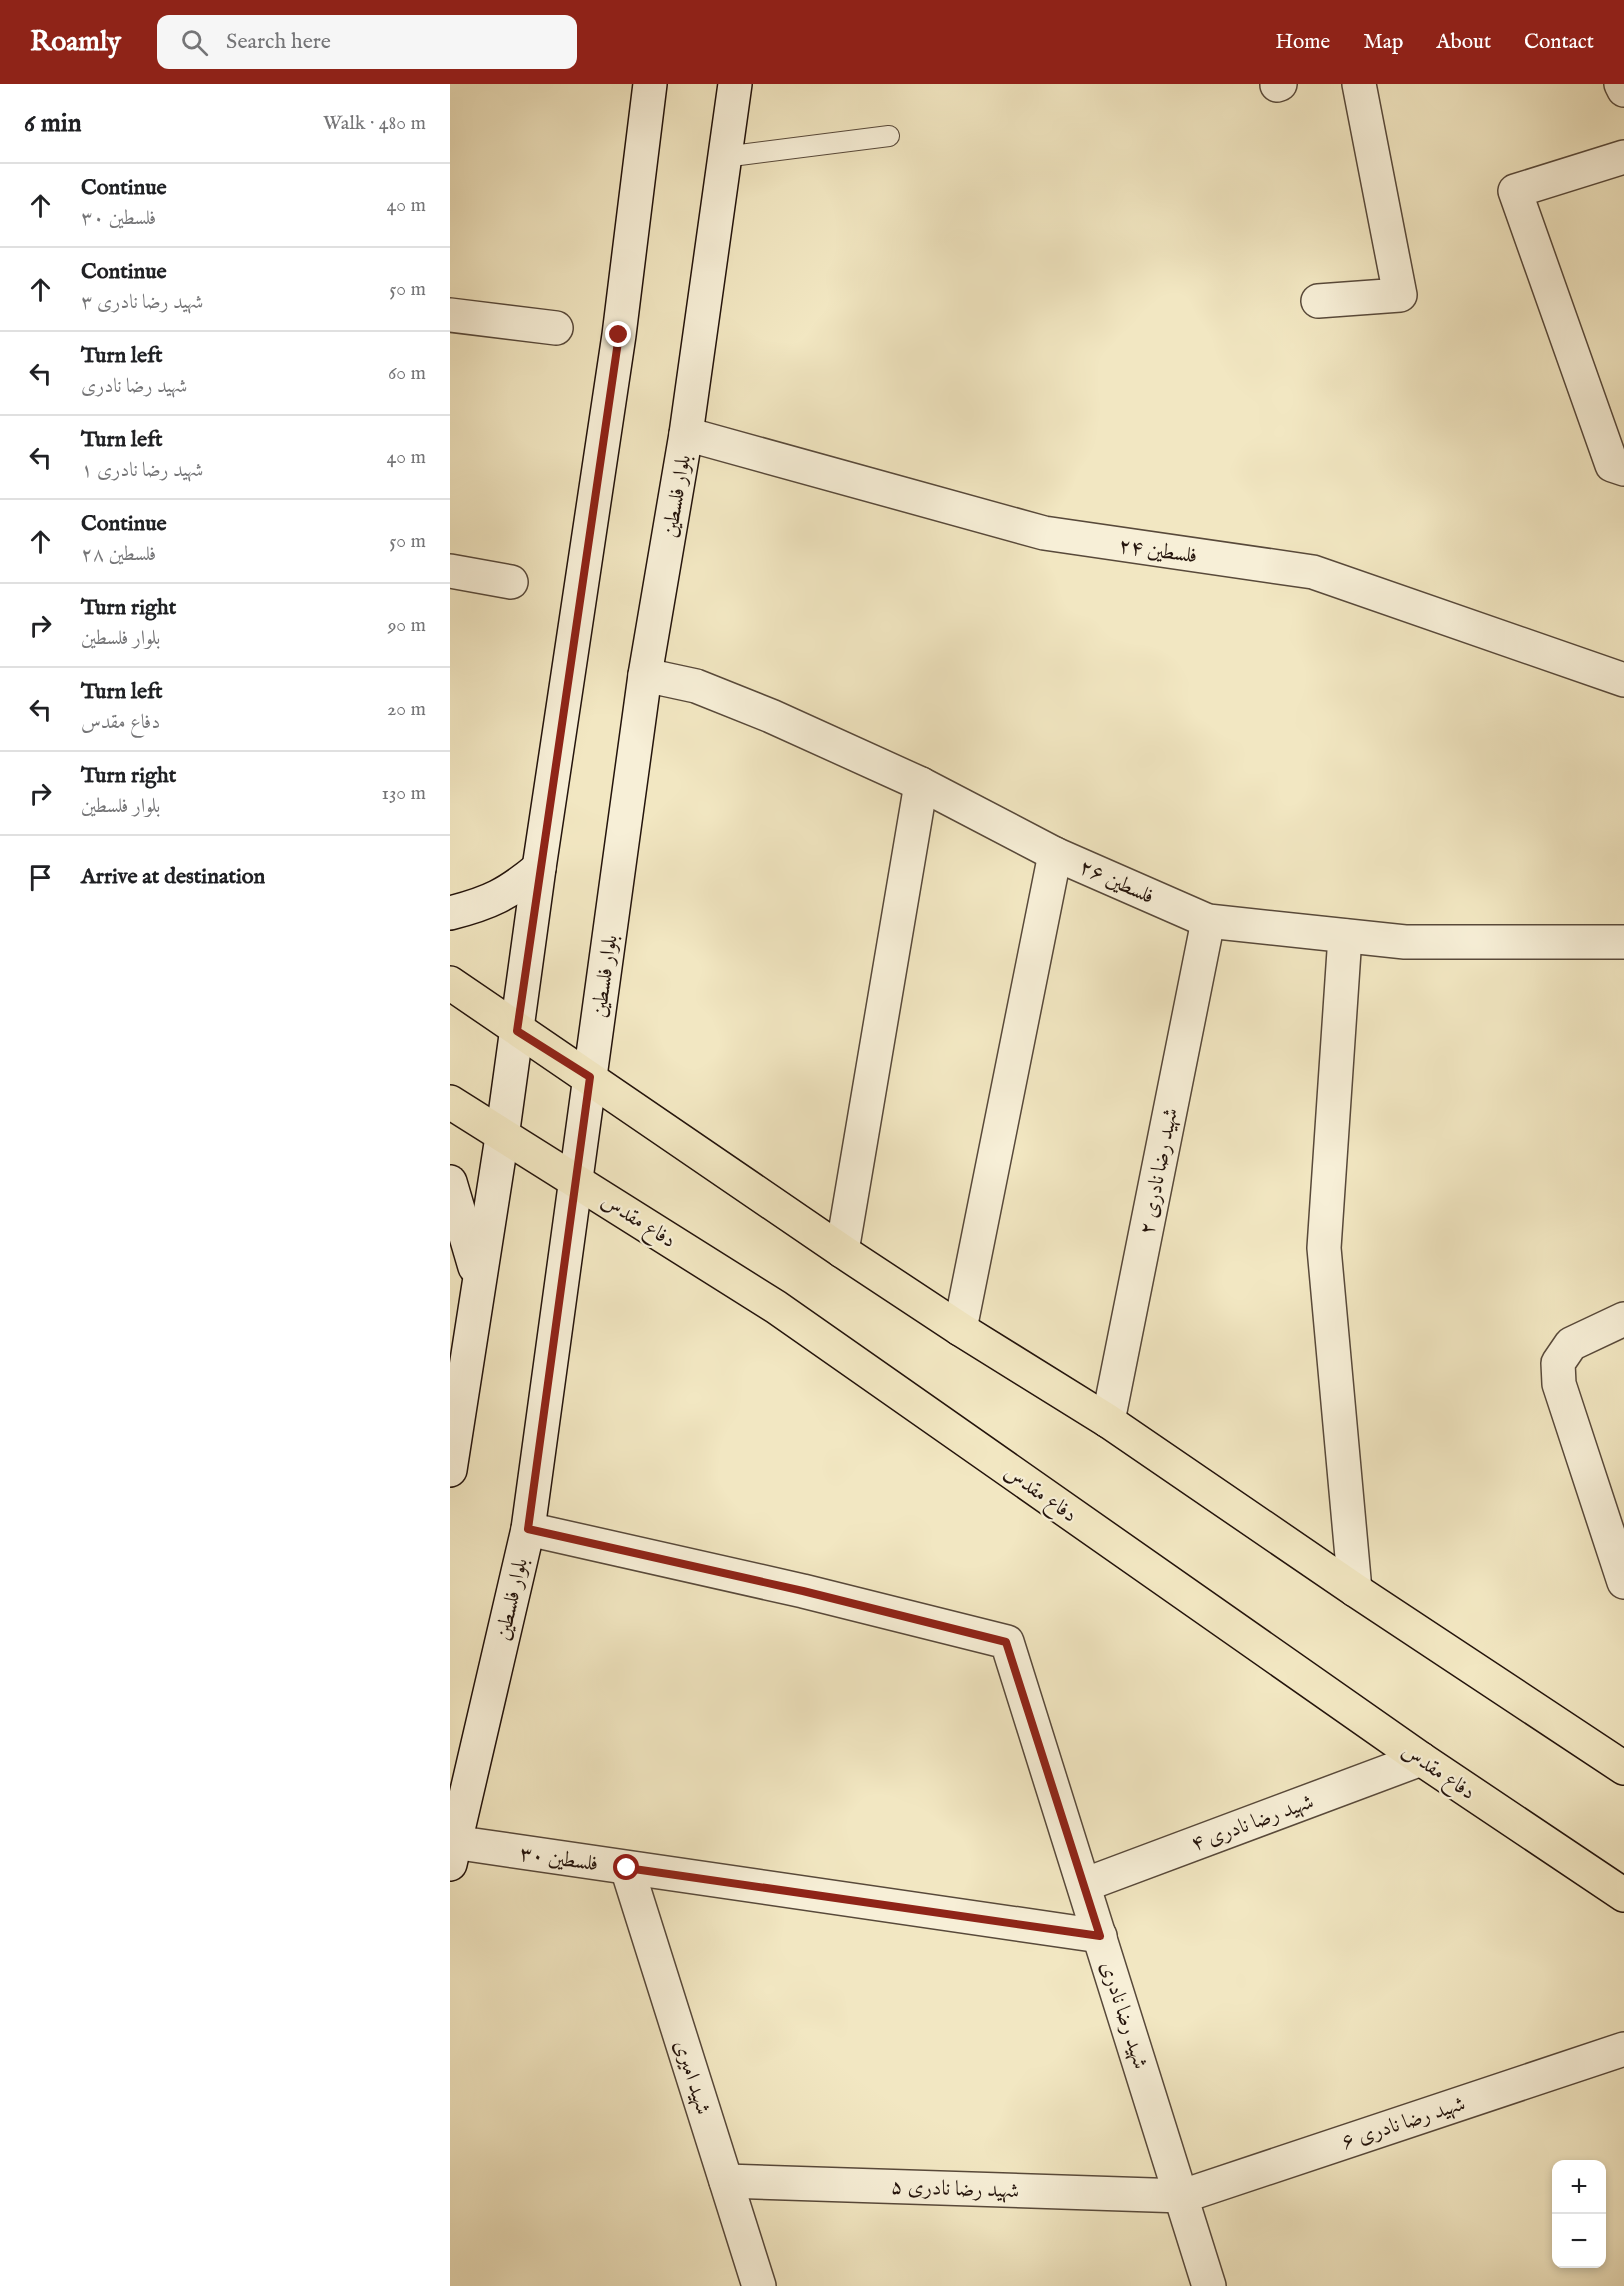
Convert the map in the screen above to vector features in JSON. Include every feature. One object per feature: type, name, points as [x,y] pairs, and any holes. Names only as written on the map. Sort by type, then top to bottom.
[{"type":"main road","points":[[450,983],[517,1031],[590,1077],[843,1251],[960,1329],[1108,1421],[1355,1590],[1624,1768]]},
{"type":"main road","name":"دفاع مقدس","points":[[450,1102],[502,1137],[574,1179],[776,1307],[1421,1759],[1624,1895]]},
{"type":"street","points":[[450,1470],[502,1137],[539,868],[619,335],[650,84]]},
{"type":"street","name":"بلوار فلسطین","points":[[452,1853],[528,1529],[574,1179],[645,675],[686,434],[735,84]]},
{"type":"street","points":[[1318,301],[1400,295],[1359,84]]},
{"type":"street","points":[[1621,84],[1624,90]]},
{"type":"street","points":[[1624,157],[1515,191],[1612,465],[1624,469]]},
{"type":"street","points":[[450,315],[556,328]]},
{"type":"street","name":"فلسطین ۲۴","points":[[686,434],[1044,534],[1313,572],[1624,680]]},
{"type":"street","points":[[450,571],[511,582]]},
{"type":"street","name":"فلسطین ۲۶","points":[[645,675],[696,686],[771,716],[921,784],[1055,854],[1208,921],[1405,942],[1624,942]]},
{"type":"street","points":[[843,1251],[921,784]]},
{"type":"street","points":[[960,1329],[1055,854]]},
{"type":"street","points":[[450,913],[480,906],[510,892],[539,868]]},
{"type":"street","name":"شهید رضا نادری ۲","points":[[1108,1421],[1208,921]]},
{"type":"street","points":[[1345,936],[1324,1248],[1355,1590]]},
{"type":"street","points":[[450,1182],[478,1280]]},
{"type":"street","points":[[1621,1564],[1558,1384],[1558,1363],[1571,1344],[1624,1319]]},
{"type":"street","name":"شهید رضا نادری","points":[[528,1529],[803,1591],[1006,1642],[1183,2196],[1209,2286]]},
{"type":"street","name":"شهید رضا نادری ۴","points":[[1084,1885],[1421,1759]]},
{"type":"street","name":"فلسطین ۳۰","points":[[452,1853],[627,1868],[1100,1936]]},
{"type":"street","name":"شهید امیری","points":[[627,1868],[759,2286]]},
{"type":"street","name":"شهید رضا نادری ۶","points":[[1183,2196],[1624,2049]]},
{"type":"street","name":"شهید رضا نادری ۵","points":[[726,2181],[1183,2196]]},
{"type":"lane","points":[[724,157],[889,136]]},
{"type":"route","points":[[619,335],[539,868],[517,1031],[590,1077],[574,1179],[528,1529],[803,1591],[1006,1642],[1100,1936],[627,1868]]}]
